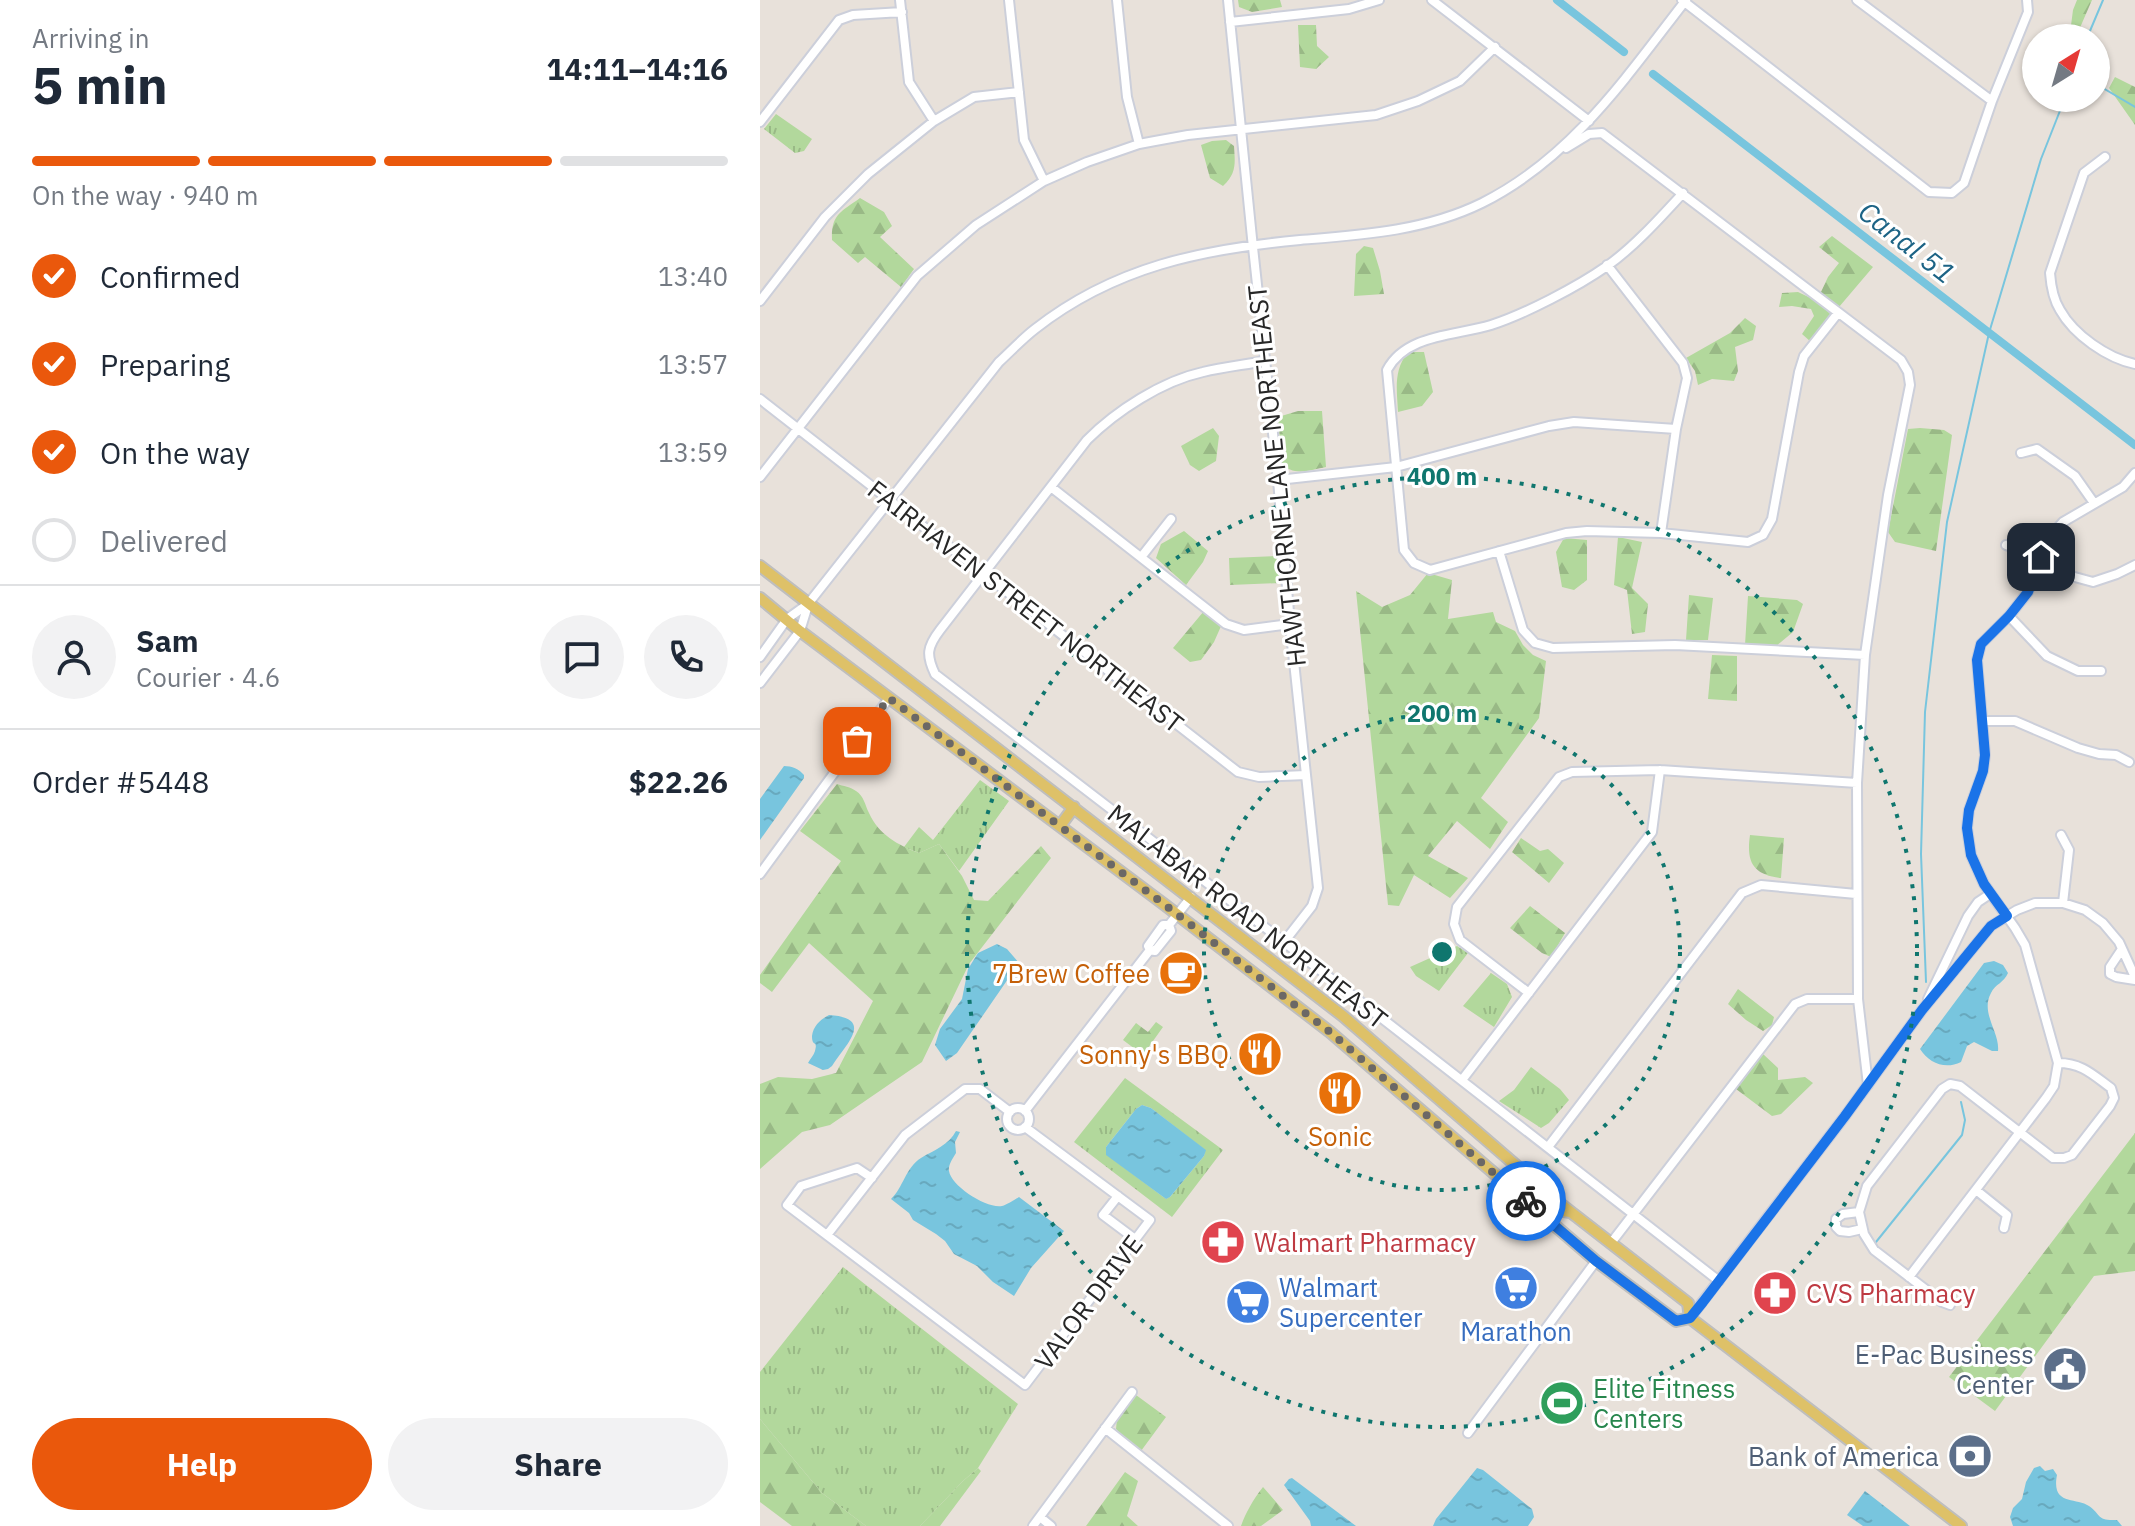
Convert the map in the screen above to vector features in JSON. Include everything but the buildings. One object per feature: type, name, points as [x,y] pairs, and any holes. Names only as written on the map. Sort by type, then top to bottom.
[{"type":"main road","name":"MALABAR ROAD NORTHEAST","points":[[760,566],[1343,1016],[1572,1212],[1688,1303],[1690,1318]]},
{"type":"main road","points":[[760,598],[1330,1032],[1596,1261],[1676,1321],[1690,1318],[1961,1526]]},
{"type":"main road","points":[[1060,826],[1074,807]]},
{"type":"main road","points":[[1535,1209],[1572,1212]]},
{"type":"street","points":[[900,0],[909,82],[934,121]]},
{"type":"street","points":[[1009,0],[1024,140],[1044,181]]},
{"type":"street","points":[[1117,0],[1127,97],[1139,144]]},
{"type":"street","name":"HAWTHORNE LANE NORTHEAST","points":[[1228,0],[1318,888],[1312,906],[1284,942]]},
{"type":"street","points":[[1230,22],[1349,9],[1379,0]]},
{"type":"street","points":[[1432,0],[1589,121]]},
{"type":"street","points":[[1857,0],[1992,101]]},
{"type":"street","points":[[760,657],[787,619],[808,604],[999,362],[1034,330],[1105,285],[1144,268],[1190,255],[1252,245],[1393,232],[1482,203],[1561,150],[1600,110],[1684,1],[1929,192],[1952,193],[1964,183],[1992,101],[2028,12],[2027,0]]},
{"type":"street","points":[[760,122],[839,20],[853,15],[902,12]]},
{"type":"street","points":[[760,477],[917,276],[976,225],[1044,181],[1139,144],[1188,135],[1376,115],[1418,101],[1460,81],[1495,47]]},
{"type":"street","points":[[760,301],[825,217],[868,174],[934,121],[974,97],[1019,92]]},
{"type":"street","points":[[1561,150],[1589,134],[1602,133],[1901,360],[1908,372],[1910,385],[1888,495],[1865,655],[1857,783],[1858,999],[1868,1085]]},
{"type":"street","points":[[2105,157],[2084,173],[2050,273],[2058,307],[2070,325],[2100,349],[2124,362],[2135,364]]},
{"type":"street","points":[[1683,193],[1658,220],[1607,265],[1550,299],[1492,324],[1411,345],[1393,357],[1387,370],[1404,550],[1414,563],[1430,570],[1566,533],[1587,531],[1661,533],[1748,542],[1763,535],[1772,519],[1804,356],[1838,313]]},
{"type":"street","points":[[1607,265],[1683,363],[1687,378],[1676,429],[1661,533]]},
{"type":"street","points":[[1265,361],[1200,372],[1156,390],[1112,417],[1088,439],[933,638],[929,662],[935,674],[1719,1281]]},
{"type":"street","name":"FAIRHAVEN STREET NORTHEAST","points":[[760,399],[1238,772],[1259,777],[1306,775]]},
{"type":"street","points":[[1278,480],[1396,467],[1574,422],[1676,429]]},
{"type":"street","points":[[2021,453],[2037,449],[2075,476],[2094,503]]},
{"type":"street","points":[[1909,1277],[2054,1086],[2058,1063],[2025,945],[1990,894],[1971,855],[1967,828],[1969,810],[1983,771],[1985,755],[1977,660],[1981,644],[2028,592],[2047,540],[2063,522],[2123,487],[2135,473]]},
{"type":"street","points":[[1051,487],[1226,624],[1244,630],[1290,624]]},
{"type":"street","points":[[1142,556],[1171,519]]},
{"type":"street","points":[[2006,545],[2041,557]]},
{"type":"street","points":[[1499,551],[1523,630],[1535,643],[1553,648],[1675,645],[1865,655]]},
{"type":"street","points":[[2038,567],[2093,582],[2135,565]]},
{"type":"street","points":[[760,683],[800,631],[808,604]]},
{"type":"street","points":[[2009,616],[2047,656],[2078,671],[2101,671]]},
{"type":"street","points":[[760,874],[889,698]]},
{"type":"street","points":[[1982,721],[2015,721],[2078,748],[2116,755],[2129,762]]},
{"type":"street","points":[[1529,993],[1460,940],[1454,924],[1457,907],[1559,777],[1572,772],[1660,770],[1857,783]]},
{"type":"street","points":[[1462,1080],[1652,832],[1660,770]]},
{"type":"street","points":[[2061,835],[2069,850],[2063,903]]},
{"type":"street","points":[[1548,1147],[1742,893],[1761,885],[1856,894]]},
{"type":"street","points":[[1922,1010],[1968,916],[1978,902],[1990,894]]},
{"type":"street","points":[[1025,1111],[1150,950],[1155,951],[1171,931],[1169,925],[1191,897]]},
{"type":"street","points":[[1690,1318],[1922,1010],[1991,926],[2035,903],[2063,903],[2085,910],[2103,923],[2119,942],[2131,963],[2135,979],[2110,974],[2110,967],[2122,949]]},
{"type":"street","points":[[1611,1243],[1795,1004],[1807,999],[1858,999]]},
{"type":"street","points":[[1950,1305],[1874,1250],[1862,1229],[1859,1212],[1867,1186],[1942,1089],[1950,1084],[1960,1086],[2053,1158],[2072,1155],[2114,1098],[2111,1088],[2074,1063],[2058,1063]]},
{"type":"street","name":"VALOR DRIVE","points":[[827,1235],[872,1178],[905,1135],[965,1089],[980,1089],[1010,1112],[1010,1126],[1019,1130],[1025,1127],[1150,1220],[1025,1385],[787,1205],[801,1186],[857,1168],[872,1178]]},
{"type":"street","points":[[1010,1112],[1018,1108],[1025,1111],[1029,1121],[1025,1127]]},
{"type":"street","points":[[1976,1190],[2007,1215],[2004,1228]]},
{"type":"street","points":[[1118,1196],[1103,1215],[1135,1239]]},
{"type":"street","points":[[1859,1212],[1843,1214],[1836,1219],[1836,1227],[1849,1232],[1862,1229]]},
{"type":"street","points":[[1468,1433],[1596,1261]]},
{"type":"street","points":[[1033,1526],[1132,1392]]},
{"type":"street","points":[[1105,1428],[1228,1526]]},
{"type":"street","points":[[1040,1517],[1051,1526]]},
{"type":"green space","points":[[1238,0],[1280,0],[1282,7],[1252,12],[1239,7]]},
{"type":"green space","points":[[2077,0],[2092,0],[2082,24],[2071,24]]},
{"type":"green space","points":[[1298,25],[1316,25],[1317,46],[1329,57],[1316,69],[1300,67]]},
{"type":"green space","points":[[2115,77],[2135,87],[2135,125],[2110,89]]},
{"type":"green space","points":[[776,114],[812,139],[804,151],[795,153],[764,129]]},
{"type":"green space","points":[[1226,140],[1234,146],[1235,163],[1231,177],[1223,186],[1210,178],[1201,145]]},
{"type":"green space","points":[[860,198],[884,212],[892,226],[880,237],[914,269],[901,287],[865,257],[858,263],[832,240],[835,219]]},
{"type":"green space","points":[[1832,236],[1873,267],[1839,307],[1820,294],[1839,263],[1819,247]]},
{"type":"green space","points":[[1364,246],[1373,248],[1384,294],[1354,296],[1356,254]]},
{"type":"green space","points":[[1798,292],[1819,302],[1832,316],[1811,342],[1802,334],[1814,316],[1811,309],[1779,307],[1782,293]]},
{"type":"green space","points":[[1745,318],[1756,326],[1753,340],[1735,347],[1738,371],[1734,381],[1712,379],[1698,385],[1695,371],[1686,358],[1730,333]]},
{"type":"green space","points":[[1408,352],[1424,352],[1433,392],[1422,406],[1398,412],[1398,374]]},
{"type":"green space","points":[[1298,411],[1322,411],[1326,467],[1296,471],[1282,463],[1278,417]]},
{"type":"green space","points":[[1213,428],[1219,436],[1216,461],[1199,471],[1190,465],[1181,446]]},
{"type":"green space","points":[[1908,429],[1944,430],[1952,435],[1936,551],[1895,542],[1888,532]]},
{"type":"green space","points":[[1184,531],[1208,551],[1186,585],[1156,558],[1161,544]]},
{"type":"green space","points":[[1618,537],[1642,542],[1632,588],[1648,604],[1645,632],[1632,634],[1627,590],[1614,585]]},
{"type":"green space","points":[[1564,538],[1587,540],[1587,580],[1574,590],[1562,587],[1556,552]]},
{"type":"green space","points":[[1277,556],[1280,583],[1230,585],[1229,558]]},
{"type":"green space","points":[[1428,573],[1452,580],[1448,619],[1493,612],[1496,622],[1515,631],[1533,655],[1546,661],[1539,718],[1481,798],[1508,822],[1490,849],[1457,821],[1428,856],[1468,878],[1450,898],[1414,875],[1399,906],[1388,905],[1356,591],[1382,607],[1410,595]]},
{"type":"green space","points":[[1689,595],[1713,598],[1708,640],[1686,640]]},
{"type":"green space","points":[[1748,596],[1797,600],[1803,604],[1793,632],[1775,647],[1745,645]]},
{"type":"green space","points":[[1204,611],[1222,624],[1201,660],[1190,662],[1173,648]]},
{"type":"green space","points":[[1712,655],[1737,656],[1737,701],[1708,699]]},
{"type":"green space","points":[[980,780],[1009,801],[959,871],[939,844],[919,853],[904,847],[919,827],[933,840]]},
{"type":"green space","points":[[837,784],[859,793],[873,821],[897,843],[919,853],[939,844],[962,876],[974,900],[988,901],[1041,846],[1051,858],[969,964],[922,1062],[830,1125],[802,1132],[760,1169],[760,1084],[778,1077],[812,1079],[836,1073],[873,1001],[809,943],[772,992],[760,983],[760,975],[841,861],[800,831]]},
{"type":"green space","points":[[1750,835],[1784,838],[1781,878],[1764,874],[1754,866],[1749,853]]},
{"type":"green space","points":[[1521,838],[1540,851],[1548,849],[1564,863],[1549,883],[1512,852]]},
{"type":"green space","points":[[1530,906],[1565,933],[1551,957],[1510,928]]},
{"type":"green space","points":[[1457,946],[1468,953],[1439,991],[1416,976],[1410,967]]},
{"type":"green space","points":[[1491,973],[1507,984],[1512,997],[1494,1027],[1463,1006]]},
{"type":"green space","points":[[1738,989],[1774,1017],[1772,1025],[1763,1031],[1728,1004]]},
{"type":"green space","points":[[1156,1022],[1163,1027],[1143,1055],[1123,1040],[1136,1023],[1148,1032]]},
{"type":"green space","points":[[1763,1054],[1778,1068],[1778,1080],[1805,1077],[1813,1083],[1781,1114],[1772,1116],[1736,1089]]},
{"type":"green space","points":[[1531,1067],[1560,1089],[1569,1100],[1541,1128],[1499,1101],[1514,1090]]},
{"type":"green space","points":[[1125,1078],[1223,1150],[1172,1217],[1074,1142]],"holes":[[[1142,1105],[1151,1108],[1205,1150],[1204,1156],[1166,1199],[1106,1154],[1106,1147],[1136,1109]]]},
{"type":"green space","points":[[2135,1133],[2135,1271],[2094,1276],[1995,1411],[1949,1377]]},
{"type":"green space","points":[[843,1267],[1018,1404],[978,1468],[920,1526],[866,1526],[822,1493],[760,1419],[760,1372]]},
{"type":"green space","points":[[1136,1395],[1166,1417],[1141,1451],[1116,1429],[1117,1419]]},
{"type":"green space","points":[[760,1419],[822,1493],[866,1526],[792,1526],[760,1502]]},
{"type":"green space","points":[[978,1468],[981,1471],[940,1526],[920,1526],[963,1481]]},
{"type":"green space","points":[[1125,1472],[1138,1481],[1127,1516],[1138,1526],[1086,1526]]},
{"type":"green space","points":[[1263,1487],[1283,1510],[1261,1526],[1241,1526],[1250,1506]]},
{"type":"water","points":[[784,766],[798,770],[804,778],[760,840],[760,799]]},
{"type":"water","points":[[997,944],[1007,949],[1019,963],[957,1053],[946,1061],[935,1045],[940,1029],[962,999],[968,969],[978,953]]},
{"type":"water","points":[[1994,961],[2003,965],[2008,973],[1988,1000],[1998,1051],[1974,1042],[1967,1046],[1961,1062],[1943,1065],[1928,1058],[1920,1049],[1984,963]]},
{"type":"water","points":[[829,1015],[843,1017],[851,1021],[854,1027],[853,1034],[832,1066],[823,1070],[808,1063],[816,1047],[812,1040],[814,1029]]},
{"type":"water","points":[[1142,1105],[1151,1108],[1206,1150],[1166,1199],[1106,1155],[1106,1147]]},
{"type":"water","points":[[956,1131],[960,1132],[949,1171],[956,1183],[979,1200],[995,1206],[1019,1197],[1064,1231],[1031,1268],[1014,1296],[977,1266],[954,1254],[945,1241],[913,1220],[891,1199],[916,1162],[945,1144]]},
{"type":"water","points":[[2040,1466],[2045,1471],[2053,1469],[2061,1496],[2084,1503],[2102,1518],[2117,1520],[2122,1526],[2013,1526],[2010,1517],[2013,1508],[2022,1499],[2026,1482],[2034,1468]]},
{"type":"water","points":[[1477,1468],[1532,1509],[1534,1517],[1528,1526],[1433,1526]]},
{"type":"water","points":[[1292,1478],[1356,1526],[1311,1526],[1284,1485]]},
{"type":"water","points":[[1865,1491],[1910,1526],[1863,1526],[1847,1515]]},
{"type":"waterway","name":"Canal 51","points":[[1557,0],[1624,52]]},
{"type":"waterway","points":[[2093,24],[2103,0]]},
{"type":"waterway","name":"Canal 51","points":[[1653,74],[2135,445]]},
{"type":"waterway","points":[[2110,92],[2135,107]]},
{"type":"waterway","points":[[1926,982],[1921,854],[1925,712],[1947,522],[1989,333],[2041,159],[2059,112]]},
{"type":"waterway","points":[[1876,1242],[1962,1135],[1965,1120],[1961,1102]]},
{"type":"way so far","points":[[857,741],[889,698],[1330,1032],[1526,1201]]},
{"type":"place","name":"7Brew Coffee","points":[[1181,973]]},
{"type":"place","name":"Sonny's BBQ","points":[[1260,1054]]},
{"type":"place","name":"Sonic","points":[[1340,1093]]},
{"type":"place","name":"Walmart Pharmacy","points":[[1223,1242]]},
{"type":"place","name":"Marathon","points":[[1516,1288]]},
{"type":"place","name":"CVS Pharmacy","points":[[1775,1293]]},
{"type":"place","name":"Walmart Supercenter","points":[[1248,1302]]},
{"type":"place","name":"E-Pac Business Center","points":[[2065,1369]]},
{"type":"place","name":"Elite Fitness Centers","points":[[1562,1403]]},
{"type":"place","name":"Bank of America","points":[[1970,1456]]},
{"type":"route","points":[[1526,1201],[1596,1261],[1676,1321],[1690,1318],[1703,1302],[1922,1010],[1991,926],[2007,916],[1984,884],[1971,855],[1967,828],[1985,755],[1977,660],[1981,644],[2028,592],[2041,557]]}]
